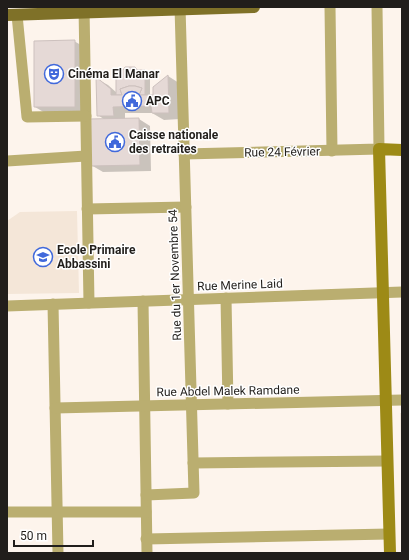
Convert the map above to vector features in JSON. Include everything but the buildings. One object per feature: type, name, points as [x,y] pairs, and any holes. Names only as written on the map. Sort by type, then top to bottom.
[{"type":"main road","points":[[12,15],[84,10],[254,7]]},
{"type":"main road","points":[[379,149],[390,553]]},
{"type":"main road","name":"Rue 24 Février","points":[[379,149],[402,150]]},
{"type":"street","points":[[330,7],[332,151]]},
{"type":"street","points":[[377,7],[379,149]]},
{"type":"street","name":"Rue du 1er Novembre 54","points":[[146,495],[194,493],[180,8]]},
{"type":"street","points":[[84,10],[89,303]]},
{"type":"street","points":[[12,15],[27,117],[86,116]]},
{"type":"street","name":"Rue 24 Février","points":[[184,154],[379,149]]},
{"type":"street","points":[[7,161],[86,156]]},
{"type":"street","points":[[87,209],[186,207]]},
{"type":"street","name":"Rue Merine Laid","points":[[7,306],[402,292]]},
{"type":"street","points":[[226,298],[228,404]]},
{"type":"street","points":[[143,301],[147,553]]},
{"type":"street","points":[[53,304],[58,553]]},
{"type":"street","name":"Rue Abdel Malek Ramdane","points":[[55,408],[402,400]]},
{"type":"street","points":[[193,463],[388,461]]},
{"type":"street","points":[[7,512],[146,512]]},
{"type":"street","points":[[146,538],[390,534]]},
{"type":"shaded area","name":"Ecole Primaire Abbassini","points":[[77,211],[79,293],[7,294],[7,221],[20,212]]},
{"type":"shaded area","points":[[400,413],[402,413],[402,486]]},
{"type":"place","name":"Cinéma El Manar","points":[[54,74]]},
{"type":"place","name":"APC","points":[[132,101]]},
{"type":"place","name":"Caisse nationale des retraites","points":[[115,142]]},
{"type":"place","name":"Ecole Primaire Abbassini","points":[[43,257]]}]
